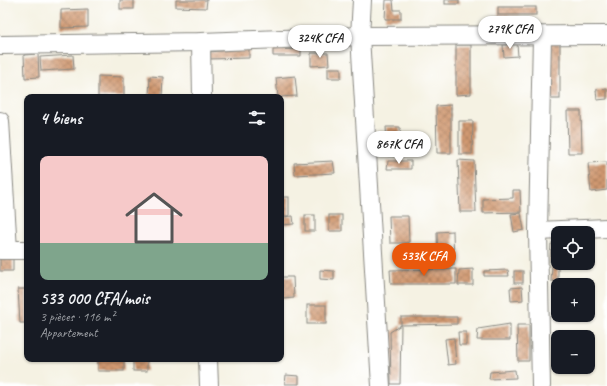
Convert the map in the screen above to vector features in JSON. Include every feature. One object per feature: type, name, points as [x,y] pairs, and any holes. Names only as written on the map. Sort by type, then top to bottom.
[{"type":"street","points":[[362,0],[360,36],[380,386]]},
{"type":"street","points":[[0,45],[201,42],[360,36],[607,35]]},
{"type":"street","points":[[540,386],[538,231],[542,36]]},
{"type":"street","points":[[201,42],[202,94]]},
{"type":"street","points":[[0,121],[4,250],[24,250]]},
{"type":"street","points":[[538,231],[607,228]]},
{"type":"street","points":[[208,362],[209,386]]},
{"type":"building","points":[[120,0],[134,0],[134,9],[120,9]]},
{"type":"building","points":[[176,0],[207,0],[206,8],[176,7]]},
{"type":"building","points":[[386,0],[393,0],[394,10],[401,10],[401,19],[385,19]]},
{"type":"building","points":[[445,0],[459,0],[459,4],[445,4]]},
{"type":"building","points":[[498,7],[536,7],[536,15],[498,15]]},
{"type":"building","points":[[88,9],[88,27],[61,28],[61,10]]},
{"type":"building","points":[[549,41],[560,41],[560,99],[549,99]]},
{"type":"building","points":[[517,44],[518,56],[504,57],[503,45]]},
{"type":"building","points":[[456,45],[471,45],[471,94],[456,95]]},
{"type":"building","points":[[249,49],[249,58],[208,59],[207,52]]},
{"type":"building","points":[[301,49],[301,56],[273,56],[273,50]]},
{"type":"building","points":[[311,53],[328,53],[329,65],[311,66]]},
{"type":"building","points":[[38,54],[39,77],[25,78],[24,55]]},
{"type":"building","points":[[73,55],[74,69],[41,71],[40,57]]},
{"type":"building","points":[[328,68],[341,68],[341,78],[328,78]]},
{"type":"building","points":[[98,76],[124,77],[124,94],[98,94]]},
{"type":"building","points":[[150,76],[163,77],[162,94],[149,94]]},
{"type":"building","points":[[295,76],[297,96],[284,97],[284,94],[278,94],[276,78]]},
{"type":"building","points":[[607,89],[607,99],[597,100],[596,90]]},
{"type":"building","points":[[451,105],[451,153],[437,153],[436,106]]},
{"type":"building","points":[[567,111],[581,111],[582,153],[568,153]]},
{"type":"building","points":[[459,121],[473,121],[472,154],[459,154]]},
{"type":"building","points":[[386,127],[400,127],[402,156],[388,156]]},
{"type":"building","points":[[458,160],[474,161],[476,212],[460,212]]},
{"type":"building","points":[[333,161],[335,173],[295,175],[294,163]]},
{"type":"building","points":[[388,161],[411,161],[411,169],[387,169]]},
{"type":"building","points":[[607,162],[607,190],[591,192],[588,163]]},
{"type":"building","points":[[513,190],[520,190],[521,212],[483,213],[483,199],[513,198]]},
{"type":"building","points":[[284,197],[289,197],[289,216],[284,216]]},
{"type":"building","points":[[521,213],[524,230],[514,232],[511,214]]},
{"type":"building","points":[[305,215],[315,215],[315,231],[305,231]]},
{"type":"building","points":[[329,215],[342,215],[342,231],[329,231]]},
{"type":"building","points":[[293,216],[294,224],[284,225],[284,217]]},
{"type":"building","points":[[389,216],[408,216],[409,243],[390,243]]},
{"type":"building","points":[[453,231],[454,265],[438,265],[437,232]]},
{"type":"building","points":[[13,253],[13,271],[0,271],[0,254]]},
{"type":"building","points":[[456,269],[456,284],[391,284],[390,270]]},
{"type":"building","points":[[473,269],[473,285],[458,285],[459,270]]},
{"type":"building","points":[[320,270],[334,271],[334,280],[320,279]]},
{"type":"building","points":[[508,270],[509,276],[484,276],[484,271]]},
{"type":"building","points":[[552,270],[558,270],[558,278],[551,278]]},
{"type":"building","points":[[514,271],[523,271],[523,283],[514,283]]},
{"type":"building","points":[[284,277],[293,277],[294,298],[284,299]]},
{"type":"building","points":[[522,287],[523,300],[511,301],[510,288]]},
{"type":"building","points":[[18,289],[24,289],[24,323],[20,323]]},
{"type":"building","points":[[307,305],[326,305],[326,324],[307,324]]},
{"type":"building","points":[[401,317],[457,317],[457,324],[401,325]]},
{"type":"building","points":[[510,324],[510,340],[477,340],[478,329]]},
{"type":"building","points":[[401,325],[400,384],[391,384],[390,332]]},
{"type":"building","points":[[517,325],[529,325],[529,361],[518,361]]},
{"type":"building","points":[[458,332],[466,332],[466,345],[459,345]]},
{"type":"building","points":[[454,338],[456,364],[448,365],[445,339]]},
{"type":"building","points":[[98,362],[124,362],[124,371],[98,371]]},
{"type":"building","points":[[133,362],[147,362],[147,371],[133,371]]},
{"type":"building","points":[[515,370],[516,378],[489,379],[490,372]]},
{"type":"building","points":[[286,375],[299,376],[299,384],[285,384]]}]
